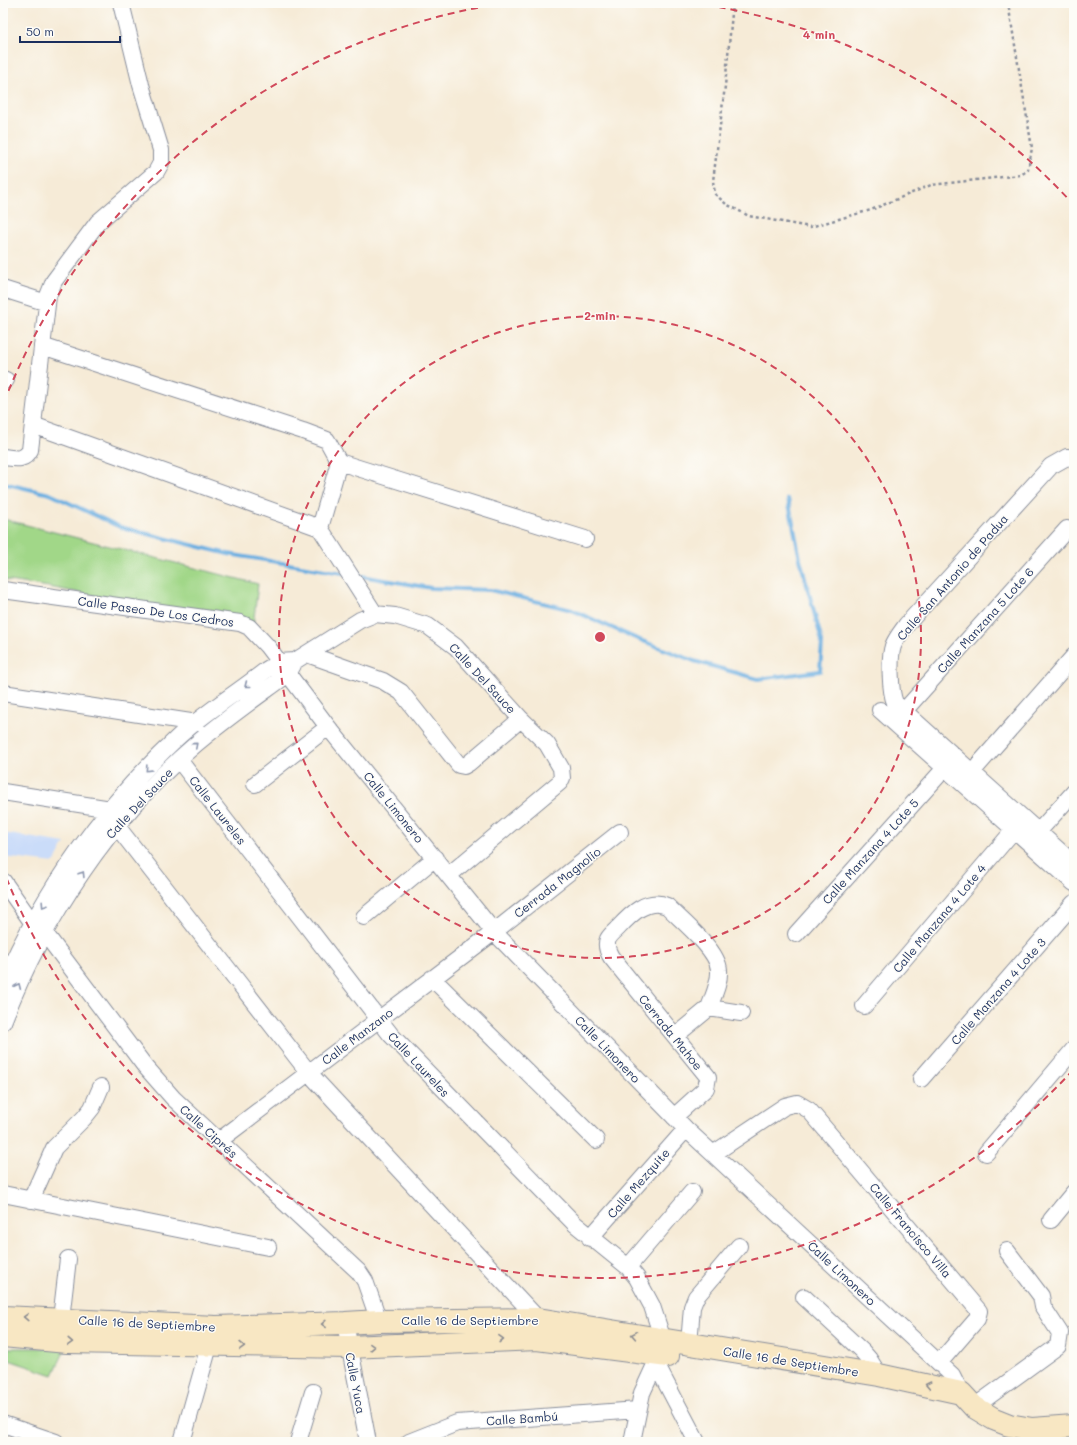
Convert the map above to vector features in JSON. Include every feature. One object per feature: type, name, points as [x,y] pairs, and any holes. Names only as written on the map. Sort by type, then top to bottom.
[{"type":"main road","name":"Calle 16 de Septiembre","points":[[3,1316],[216,1327],[346,1323],[379,1320],[538,1319],[659,1353],[689,1344],[879,1375],[967,1400],[994,1419],[1036,1436],[1069,1427]]},
{"type":"main road","name":"Calle 16 de Septiembre","points":[[3,1336],[67,1342],[209,1346],[349,1347],[537,1338],[659,1353],[885,1391],[959,1408],[967,1400]]},
{"type":"street","points":[[3,457],[21,459],[26,456],[30,450],[47,304],[54,281],[98,222],[156,172],[161,163],[161,150],[141,85],[121,3]]},
{"type":"street","points":[[3,289],[47,304]]},
{"type":"street","points":[[42,346],[327,440],[339,462],[585,539]]},
{"type":"street","points":[[33,425],[320,528],[375,614]]},
{"type":"street","name":"Calle San Antonio de Padua","points":[[1074,458],[1067,457],[1051,466],[907,624],[896,639],[892,652],[893,697],[895,703],[1074,864]]},
{"type":"street","points":[[320,528],[339,462]]},
{"type":"street","name":"Calle Manzana 5 Lote 6","points":[[904,711],[1067,529]]},
{"type":"street","name":"Calle Paseo De Los Cedros","points":[[3,590],[240,623],[255,633],[292,663]]},
{"type":"street","name":"Calle Del Sauce","points":[[3,1022],[38,927],[116,825],[179,760],[292,663],[360,620],[375,614],[395,616],[428,626],[456,646],[520,719],[547,744],[561,768],[562,778],[560,782],[449,875]]},
{"type":"street","points":[[972,772],[1074,656]]},
{"type":"street","points":[[292,663],[383,681],[402,692],[459,765],[464,766],[469,764],[520,719]]},
{"type":"street","name":"Calle Del Sauce","points":[[3,984],[38,927],[68,868],[111,809],[178,738],[266,670],[292,663]]},
{"type":"street","name":"Calle Limonero","points":[[292,663],[328,727],[494,932],[686,1129],[940,1363],[952,1375],[967,1400]]},
{"type":"street","points":[[3,693],[197,723]]},
{"type":"street","points":[[880,710],[1074,883]]},
{"type":"street","points":[[255,784],[328,727]]},
{"type":"street","name":"Calle Laureles","points":[[179,760],[379,1020],[422,1068],[590,1238],[628,1268],[644,1290],[659,1353],[697,1442]]},
{"type":"street","name":"Calle Manzana 4 Lote 5","points":[[796,934],[945,768]]},
{"type":"street","points":[[3,792],[111,809]]},
{"type":"street","points":[[1038,832],[1074,792]]},
{"type":"street","points":[[116,825],[309,1073],[538,1319]]},
{"type":"street","name":"Calle Manzana 4 Lote 4","points":[[864,1006],[1014,830]]},
{"type":"street","name":"Cerrada Magnolio","points":[[494,932],[620,832]]},
{"type":"street","points":[[364,917],[435,858]]},
{"type":"street","name":"Calle Ciprés","points":[[3,881],[154,1077],[172,1098],[220,1140],[359,1272],[365,1281],[379,1320]]},
{"type":"street","name":"Calle Manzana 4 Lote 3","points":[[921,1079],[1074,903]]},
{"type":"street","name":"Cerrada Mahoe","points":[[674,1117],[706,1088],[708,1077],[611,957],[608,951],[607,942],[609,937],[638,910],[650,905],[662,904],[667,906],[716,956],[719,969],[719,979],[709,1008]]},
{"type":"street","name":"Calle Manzano","points":[[220,1140],[494,932]]},
{"type":"street","points":[[432,978],[596,1140]]},
{"type":"street","points":[[675,1036],[709,1008],[741,1013]]},
{"type":"street","points":[[986,1153],[1074,1049]]},
{"type":"street","points":[[31,1200],[54,1148],[92,1108],[101,1087]]},
{"type":"street","name":"Calle Francisco Villa","points":[[713,1154],[785,1106],[797,1103],[803,1105],[809,1110],[979,1311],[977,1319],[940,1363]]},
{"type":"street","name":"Calle Mezquite","points":[[590,1238],[686,1129]]},
{"type":"street","points":[[628,1268],[692,1192]]},
{"type":"street","points":[[1051,1220],[1074,1192]]},
{"type":"street","points":[[3,1194],[268,1248]]},
{"type":"street","points":[[689,1344],[692,1307],[696,1297],[739,1246]]},
{"type":"street","points":[[967,1400],[1058,1346],[1060,1333],[1043,1307],[1041,1296],[1007,1251]]},
{"type":"street","points":[[61,1319],[68,1259]]},
{"type":"street","points":[[804,1297],[870,1359],[879,1375]]},
{"type":"street","name":"Calle Yuca","points":[[346,1323],[349,1347],[368,1442]]},
{"type":"street","points":[[182,1442],[209,1346]]},
{"type":"street","points":[[632,1442],[638,1410],[647,1380],[659,1353]]},
{"type":"street","points":[[298,1442],[313,1392]]},
{"type":"street","name":"Calle Bambú","points":[[409,1442],[457,1422],[638,1410]]},
{"type":"street","points":[[3,1424],[56,1442]]},
{"type":"path","points":[[733,3],[725,86],[713,181],[715,194],[726,204],[749,216],[810,227],[871,210],[931,185],[1021,175],[1028,170],[1032,148],[1008,3]]},
{"type":"shaded area","points":[[3,833],[65,843],[54,863],[3,857]]},
{"type":"green space","points":[[3,519],[258,584],[253,626],[49,587],[3,580]]},
{"type":"green space","points":[[3,1348],[66,1348],[53,1375],[3,1358]]},
{"type":"waterway","points":[[3,483],[50,494],[120,527],[228,554],[343,573]]},
{"type":"waterway","points":[[356,575],[431,588],[490,590],[572,610],[635,638],[694,661],[758,679],[820,671],[822,642],[800,559],[788,499]]}]
